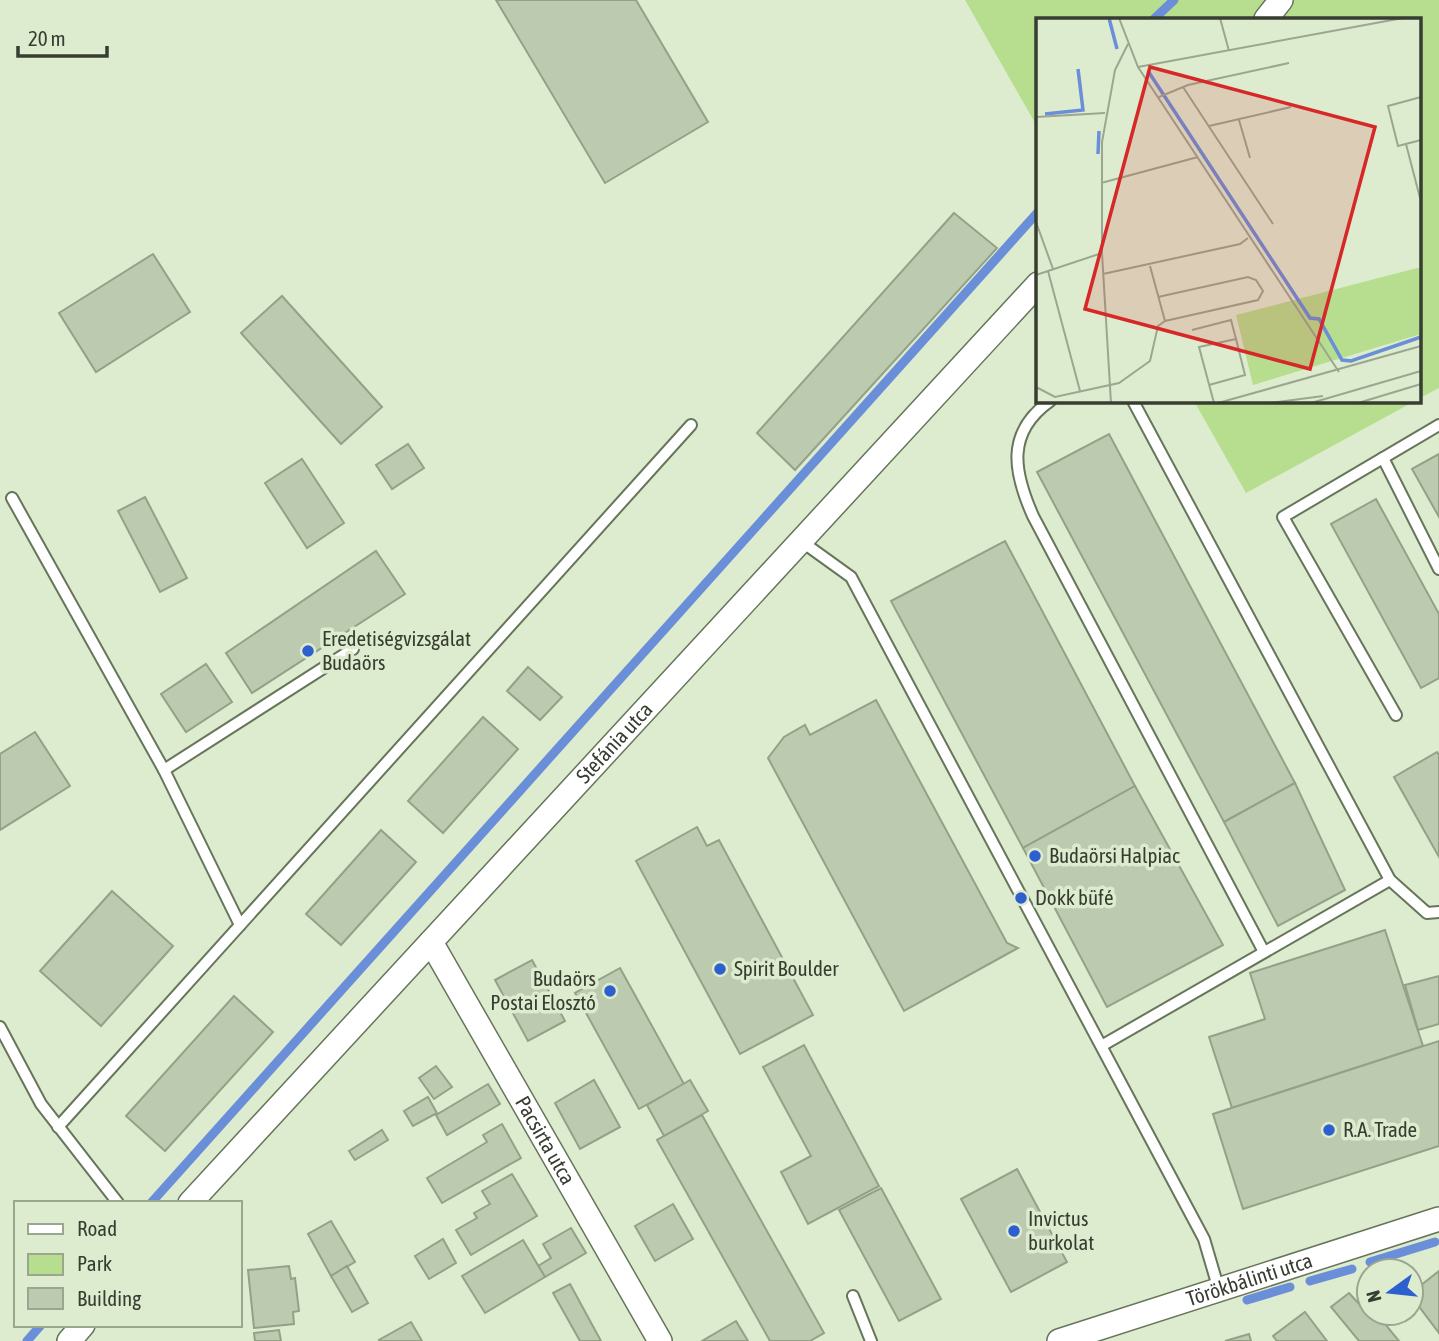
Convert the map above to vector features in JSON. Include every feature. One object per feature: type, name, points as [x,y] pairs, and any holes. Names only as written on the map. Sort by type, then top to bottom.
[{"type":"street","points":[[1267,18],[1281,0]]},
{"type":"street","name":"Stefánia utca","points":[[192,1201],[1036,286]]},
{"type":"street","name":"Pacsirta utca","points":[[430,942],[660,1341]]},
{"type":"street","name":"Törökbálinti utca","points":[[1059,1341],[1107,1335],[1220,1291],[1439,1219]]},
{"type":"street","points":[[69,1341],[81,1327]]},
{"type":"lane","points":[[1049,402],[1022,434],[1015,461],[1019,484],[1033,516],[1264,952]]},
{"type":"lane","points":[[1134,402],[1390,880],[1427,913],[1439,912]]},
{"type":"lane","points":[[58,1127],[691,425]]},
{"type":"lane","points":[[1396,715],[1283,517],[1439,425]]},
{"type":"lane","points":[[1384,458],[1439,569]]},
{"type":"lane","points":[[12,498],[164,770],[240,925]]},
{"type":"lane","points":[[801,541],[851,577],[1103,1045],[1204,1239],[1220,1291]]},
{"type":"lane","points":[[164,770],[353,649]]},
{"type":"lane","points":[[1103,1045],[1390,880]]},
{"type":"lane","points":[[0,1027],[41,1104],[116,1201]]},
{"type":"lane","points":[[853,1296],[871,1341]]},
{"type":"green space","points":[[965,0],[1439,0],[1439,388],[1422,397],[1422,18],[1036,18],[1036,124]]},
{"type":"green space","points":[[1195,402],[1413,402],[1246,493]]},
{"type":"building","points":[[496,0],[636,0],[708,122],[605,183]]},
{"type":"building","points":[[954,213],[997,248],[795,470],[757,433]]},
{"type":"building","points":[[153,254],[190,312],[96,372],[59,313]]},
{"type":"building","points":[[282,296],[382,407],[341,444],[241,333]]},
{"type":"building","points":[[1109,434],[1295,783],[1224,822],[1037,472]]},
{"type":"building","points":[[408,444],[424,468],[392,489],[376,465]]},
{"type":"building","points":[[1439,454],[1439,517],[1412,469]]},
{"type":"building","points":[[302,459],[344,523],[307,548],[265,483]]},
{"type":"building","points":[[145,497],[187,578],[160,592],[118,511]]},
{"type":"building","points":[[1376,499],[1439,614],[1439,678],[1421,688],[1331,524]]},
{"type":"building","points":[[1005,541],[1135,786],[1023,848],[891,601]]},
{"type":"building","points":[[376,551],[405,594],[252,693],[226,653]]},
{"type":"building","points":[[206,664],[232,702],[186,732],[161,694]]},
{"type":"building","points":[[528,667],[562,697],[540,720],[507,691]]},
{"type":"building","points":[[876,700],[1007,943],[1018,948],[904,1011],[768,758],[784,737],[805,725],[810,735]]},
{"type":"building","points":[[483,717],[518,749],[443,833],[408,801]]},
{"type":"building","points":[[35,732],[70,786],[0,830],[0,754]]},
{"type":"building","points":[[1437,752],[1439,755],[1439,857],[1394,777]]},
{"type":"building","points":[[1295,783],[1345,890],[1278,926],[1224,822]]},
{"type":"building","points":[[1135,786],[1223,945],[1107,1007],[1023,848]]},
{"type":"building","points":[[697,827],[707,846],[719,840],[813,1015],[740,1054],[636,861]]},
{"type":"building","points":[[381,830],[416,862],[341,945],[306,914]]},
{"type":"building","points":[[112,891],[173,946],[101,1026],[40,971]]},
{"type":"building","points":[[1385,930],[1423,1046],[1232,1108],[1209,1037],[1265,1019],[1250,973]]},
{"type":"building","points":[[532,960],[565,1021],[528,1041],[495,980]]},
{"type":"building","points":[[620,968],[684,1084],[639,1109],[575,993]]},
{"type":"building","points":[[1439,976],[1439,1024],[1418,1030],[1405,985]]},
{"type":"building","points":[[234,996],[273,1032],[165,1151],[126,1116]]},
{"type":"building","name":"R.A. Trade","points":[[1439,1041],[1439,1146],[1243,1209],[1213,1114]]},
{"type":"building","points":[[804,1045],[879,1186],[808,1224],[781,1172],[811,1156],[763,1067]]},
{"type":"building","points":[[436,1066],[452,1087],[434,1099],[419,1078]]},
{"type":"building","points":[[594,1080],[620,1127],[580,1149],[555,1103]]},
{"type":"building","points":[[690,1080],[708,1111],[664,1136],[647,1105]]},
{"type":"building","points":[[488,1084],[500,1104],[447,1135],[436,1115]]},
{"type":"building","points":[[428,1097],[437,1113],[413,1126],[404,1111]]},
{"type":"building","points":[[702,1115],[824,1333],[810,1341],[770,1341],[657,1140]]},
{"type":"building","points":[[502,1124],[521,1158],[442,1203],[427,1178],[487,1142],[483,1135]]},
{"type":"building","points":[[382,1130],[388,1140],[355,1160],[349,1151]]},
{"type":"building","name":"Invictus burkolat","points":[[1017,1169],[1067,1262],[1011,1292],[961,1199]]},
{"type":"building","points":[[512,1174],[537,1216],[471,1255],[456,1230],[477,1218],[474,1213],[490,1204],[482,1191]]},
{"type":"building","points":[[881,1188],[941,1299],[899,1321],[839,1210]]},
{"type":"building","points":[[673,1204],[693,1239],[655,1261],[635,1226]]},
{"type":"building","points":[[331,1221],[355,1262],[331,1276],[308,1234]]},
{"type":"building","points":[[571,1228],[586,1253],[545,1277],[538,1266],[551,1258],[543,1244]]},
{"type":"building","points":[[443,1239],[456,1263],[429,1279],[415,1256]]},
{"type":"building","points":[[523,1240],[545,1277],[485,1313],[462,1276]]},
{"type":"building","points":[[289,1266],[291,1279],[295,1278],[299,1311],[293,1312],[294,1324],[254,1328],[248,1270]]},
{"type":"building","points":[[347,1266],[368,1303],[352,1312],[331,1276]]},
{"type":"building","points":[[1439,1271],[1439,1333],[1425,1314],[1425,1282]]},
{"type":"building","points":[[570,1284],[601,1341],[580,1341],[553,1293]]},
{"type":"building","points":[[1349,1293],[1355,1300],[1355,1327],[1388,1327],[1399,1341],[1359,1341],[1331,1307]]},
{"type":"building","points":[[1305,1312],[1327,1341],[1277,1341],[1273,1336]]},
{"type":"building","points":[[736,1321],[748,1341],[702,1341]]},
{"type":"building","points":[[411,1322],[422,1341],[379,1340]]},
{"type":"building","points":[[279,1330],[281,1341],[255,1341],[254,1333]]},
{"type":"building","points":[[1249,1334],[1251,1341],[1225,1341]]},
{"type":"waterway","points":[[1155,18],[1174,0]]},
{"type":"waterway","points":[[153,1201],[1036,214]]},
{"type":"waterway","points":[[1386,1257],[1435,1242]]},
{"type":"waterway","points":[[1310,1281],[1352,1269]]},
{"type":"waterway","points":[[1247,1300],[1290,1287]]},
{"type":"waterway","points":[[27,1341],[39,1327]]},
{"type":"place","name":"Eredetiségvizsgálat Budaörs","points":[[308,651]]},
{"type":"place","name":"Budaörsi Halpiac","points":[[1035,856]]},
{"type":"place","name":"Dokk büfé","points":[[1021,898]]},
{"type":"place","name":"Spirit Boulder","points":[[720,969]]},
{"type":"place","name":"Budaörs Postai Elosztó","points":[[610,991]]},
{"type":"place","name":"R.A. Trade","points":[[1329,1130]]},
{"type":"place","name":"Invictus burkolat","points":[[1014,1231]]}]
